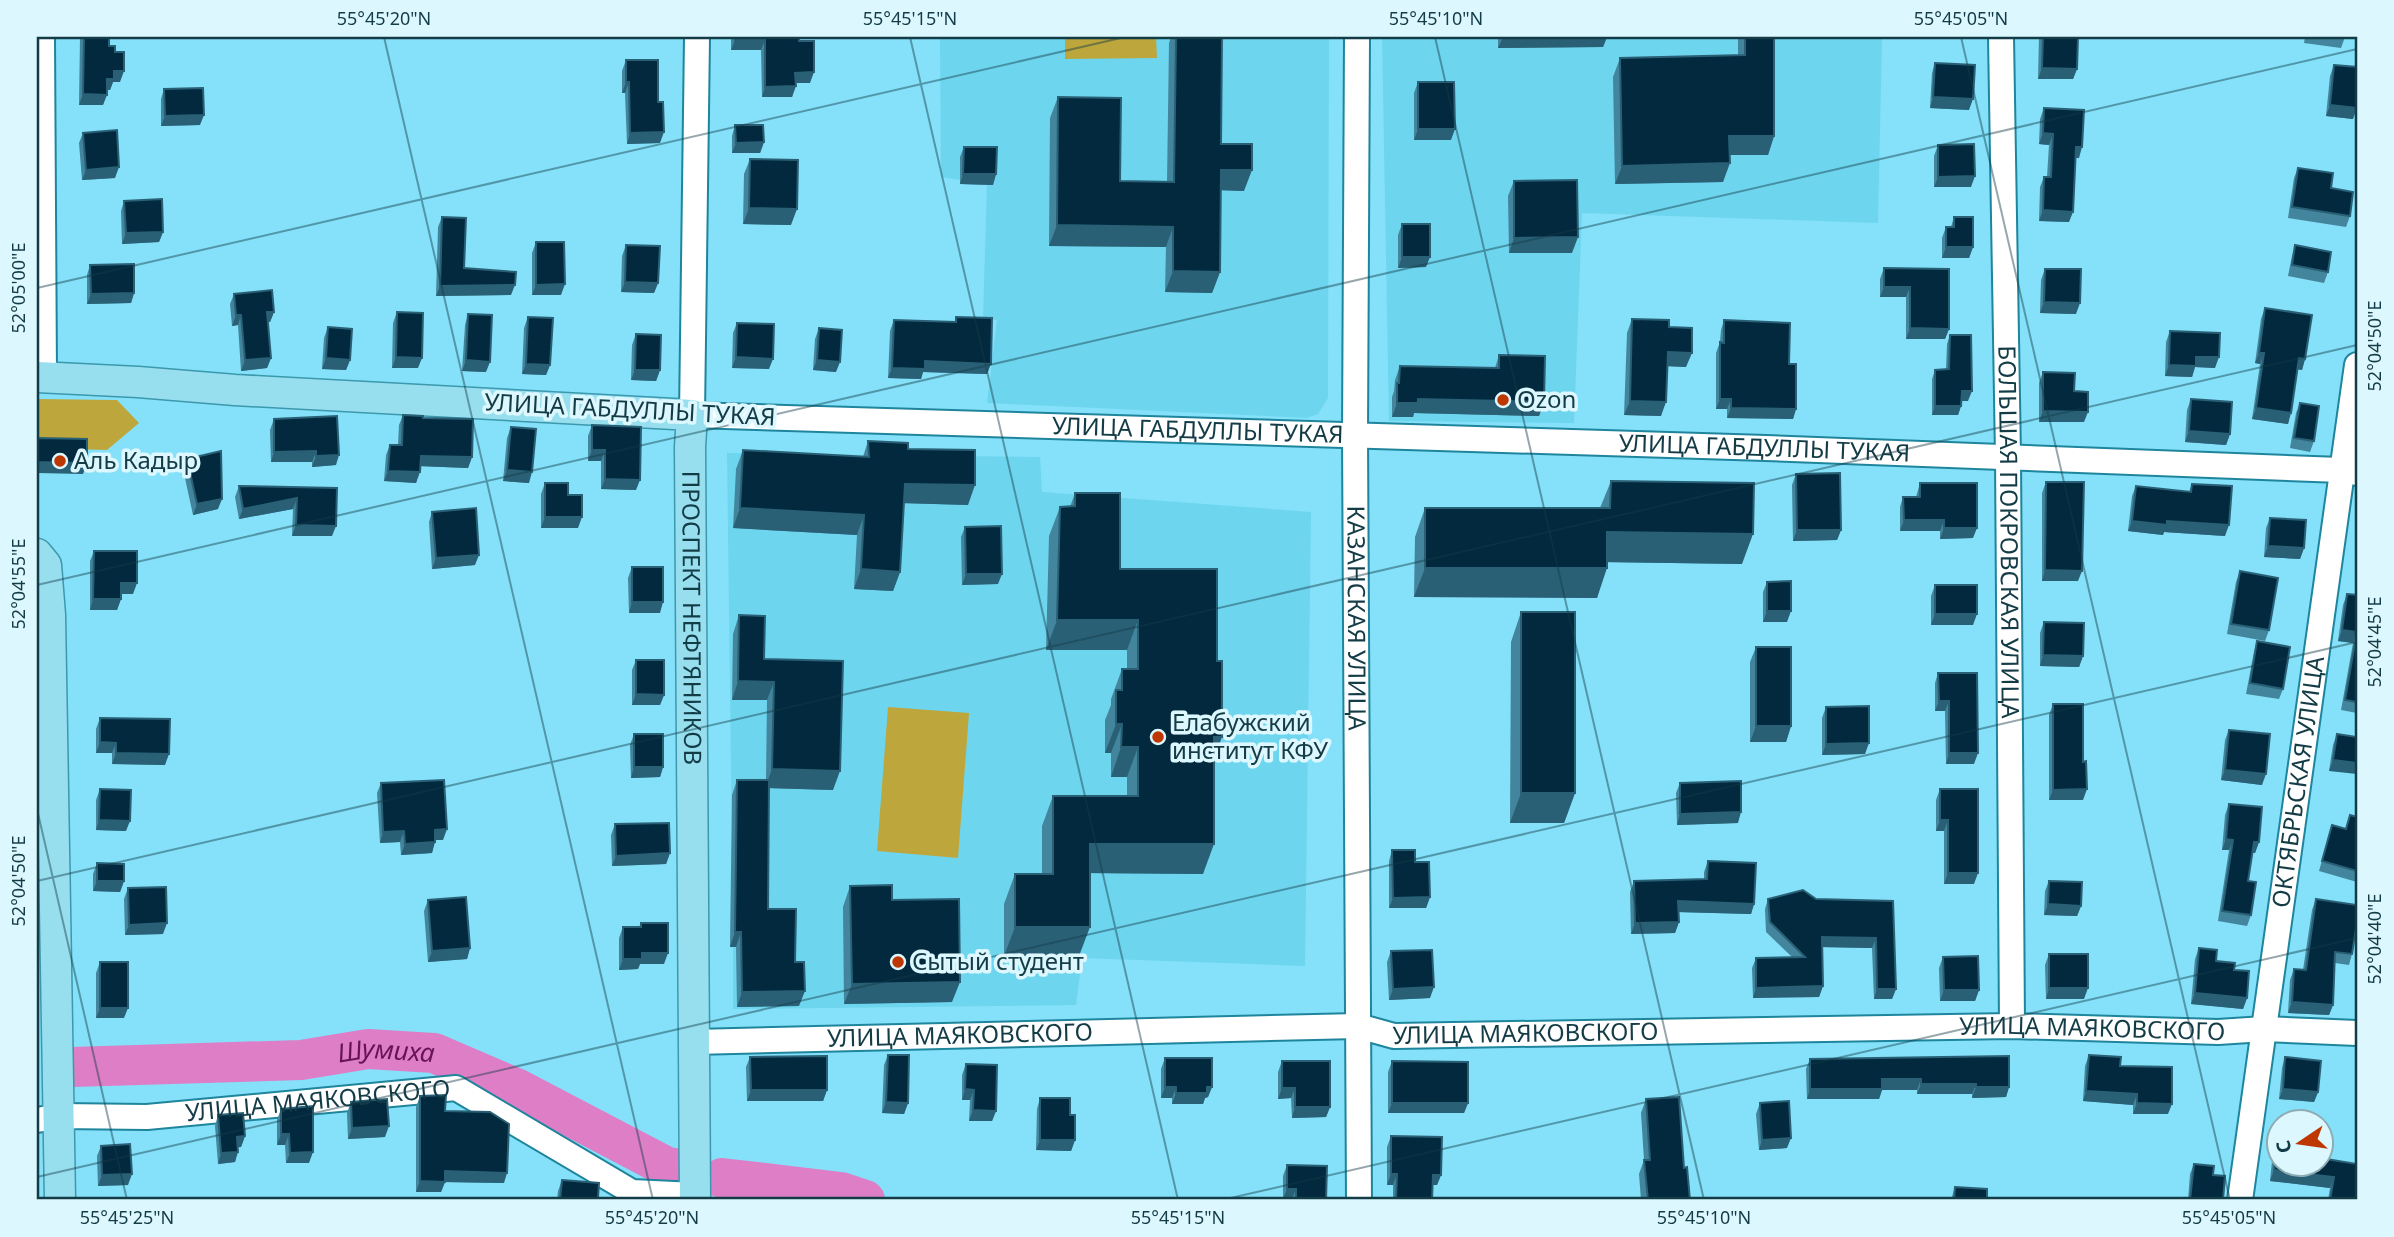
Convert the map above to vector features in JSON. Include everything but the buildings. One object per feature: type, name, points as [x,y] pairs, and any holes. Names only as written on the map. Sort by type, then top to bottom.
[{"type":"main road","name":"УЛИЦА ГАБДУЛЛЫ ТУКАЯ","points":[[40,376],[235,390],[692,415]]},
{"type":"main road","name":"ПРОСПЕКТ НЕФТЯНИКОВ","points":[[692,415],[690,447],[695,1198]]},
{"type":"main road","points":[[41,560],[50,615],[48,1118],[60,1200]]},
{"type":"street","points":[[40,376],[42,37]]},
{"type":"street","name":"ПРОСПЕКТ НЕФТЯНИКОВ","points":[[692,415],[697,37]]},
{"type":"street","name":"КАЗАНСКАЯ УЛИЦА","points":[[1357,37],[1354,435],[1359,1200]]},
{"type":"street","name":"БОЛЬШАЯ ПОКРОВСКАЯ УЛИЦА","points":[[2001,37],[2008,457],[2012,1026]]},
{"type":"street","name":"ОКТЯБРЬСКАЯ УЛИЦА","points":[[2240,1200],[2349,471],[2357,365]]},
{"type":"street","name":"УЛИЦА ГАБДУЛЛЫ ТУКАЯ","points":[[692,415],[2008,457],[2349,471]]},
{"type":"street","name":"УЛИЦА МАЯКОВСКОГО","points":[[694,1042],[1358,1026],[1394,1036],[2012,1026],[2218,1032],[2264,1029],[2357,1033]]},
{"type":"street","name":"УЛИЦА МАЯКОВСКОГО","points":[[48,1118],[147,1117],[456,1088],[632,1192],[695,1198]]},
{"type":"shaded area","points":[[940,37],[1329,37],[1328,398],[1318,414],[1307,418],[987,403],[997,320],[983,319],[987,184],[941,177]]},
{"type":"shaded area","points":[[1065,37],[1156,37],[1157,58],[1065,59]]},
{"type":"shaded area","points":[[1382,37],[1882,37],[1878,223],[1582,213],[1574,423],[1389,421]]},
{"type":"shaded area","points":[[37,399],[117,400],[139,423],[107,450],[37,448]]},
{"type":"shaded area","points":[[727,453],[1040,457],[1042,492],[1311,512],[1305,966],[1082,958],[1076,1005],[733,1009],[733,947],[730,947],[732,843]]},
{"type":"shaded area","points":[[888,707],[969,713],[958,858],[877,851]]},
{"type":"waterway","name":"Шумиха","points":[[72,1067],[301,1060],[368,1049],[434,1053],[518,1089],[667,1167],[675,1168]]},
{"type":"waterway","name":"Шумиха","points":[[722,1178],[841,1192],[865,1200]]},
{"type":"place","name":"Ozon","points":[[1503,400]]},
{"type":"place","name":"Аль Кадыр","points":[[60,461]]},
{"type":"place","name":"Елабужский институт КФУ","points":[[1158,737]]},
{"type":"place","name":"Сытый студент","points":[[898,962]]}]
